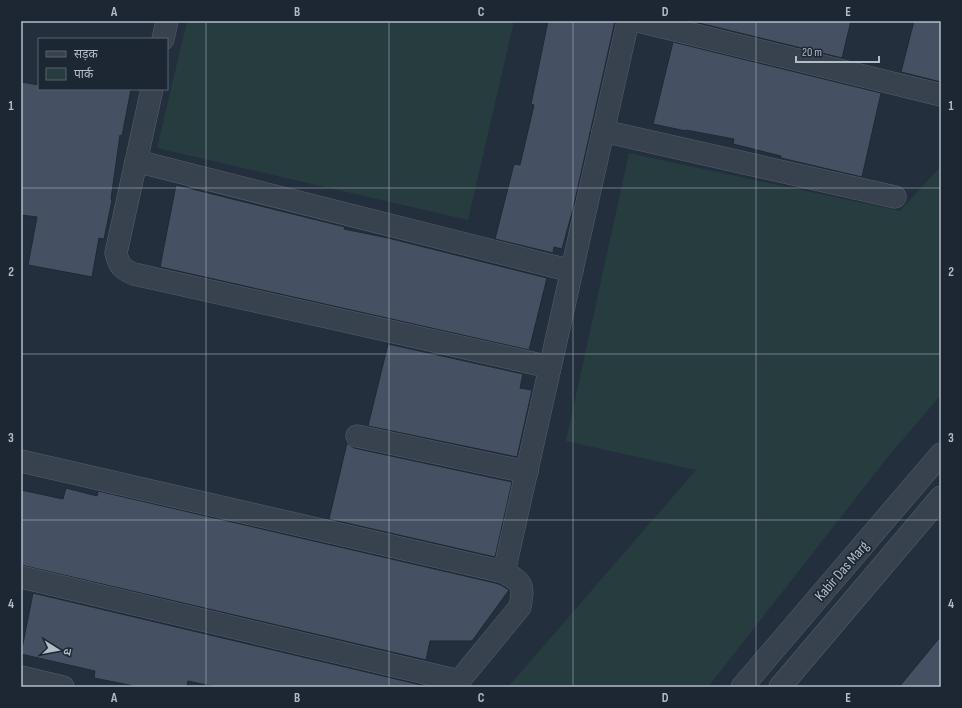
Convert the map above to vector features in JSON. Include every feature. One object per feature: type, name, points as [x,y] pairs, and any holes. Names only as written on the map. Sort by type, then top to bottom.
[{"type":"street","points":[[163,38],[167,21]]},
{"type":"street","points":[[504,572],[602,131],[628,21]]},
{"type":"street","points":[[638,21],[941,95]]},
{"type":"street","points":[[152,90],[116,253],[118,263],[125,270],[142,276],[550,368]]},
{"type":"street","points":[[602,131],[895,197]]},
{"type":"street","points":[[136,161],[572,271]]},
{"type":"street","points":[[357,436],[526,472]]},
{"type":"street","name":"Kabir Das Marg","points":[[742,687],[941,454]]},
{"type":"street","points":[[21,461],[504,572],[518,580],[522,591],[520,607],[456,684],[21,577]]},
{"type":"street","name":"Kabir Das Marg","points":[[780,687],[941,496]]},
{"type":"street","points":[[21,677],[63,687]]},
{"type":"green space","points":[[187,21],[514,21],[468,220],[157,148]]},
{"type":"green space","points":[[629,153],[900,211],[941,166],[941,395],[891,453],[708,687],[508,687],[696,470],[566,441]]},
{"type":"building","points":[[548,21],[615,21],[573,209],[562,249],[554,247],[553,253],[495,239],[514,164],[520,165],[534,105],[531,104]]},
{"type":"building","points":[[691,21],[851,21],[842,58]]},
{"type":"building","points":[[914,21],[941,21],[941,82],[901,72]]},
{"type":"building","points":[[673,42],[881,93],[862,177],[781,158],[781,156],[733,144],[734,139],[653,124]]},
{"type":"building","points":[[21,82],[38,85],[38,90],[131,90],[122,136],[120,135],[112,200],[104,239],[99,238],[92,277],[28,265],[37,217],[21,215]]},
{"type":"building","points":[[176,185],[345,227],[344,229],[388,238],[547,278],[529,350],[160,267]]},
{"type":"building","points":[[388,344],[523,374],[520,388],[532,390],[517,457],[368,426]]},
{"type":"building","points":[[347,443],[354,448],[512,482],[495,557],[329,519]]},
{"type":"building","points":[[66,488],[97,496],[98,491],[495,583],[509,590],[472,641],[430,641],[426,660],[21,565],[21,490],[63,499]]},
{"type":"building","points":[[33,593],[421,685],[420,687],[216,687],[188,681],[187,687],[139,687],[94,678],[95,671],[21,654]]},
{"type":"building","points":[[941,636],[941,687],[899,687]]}]
